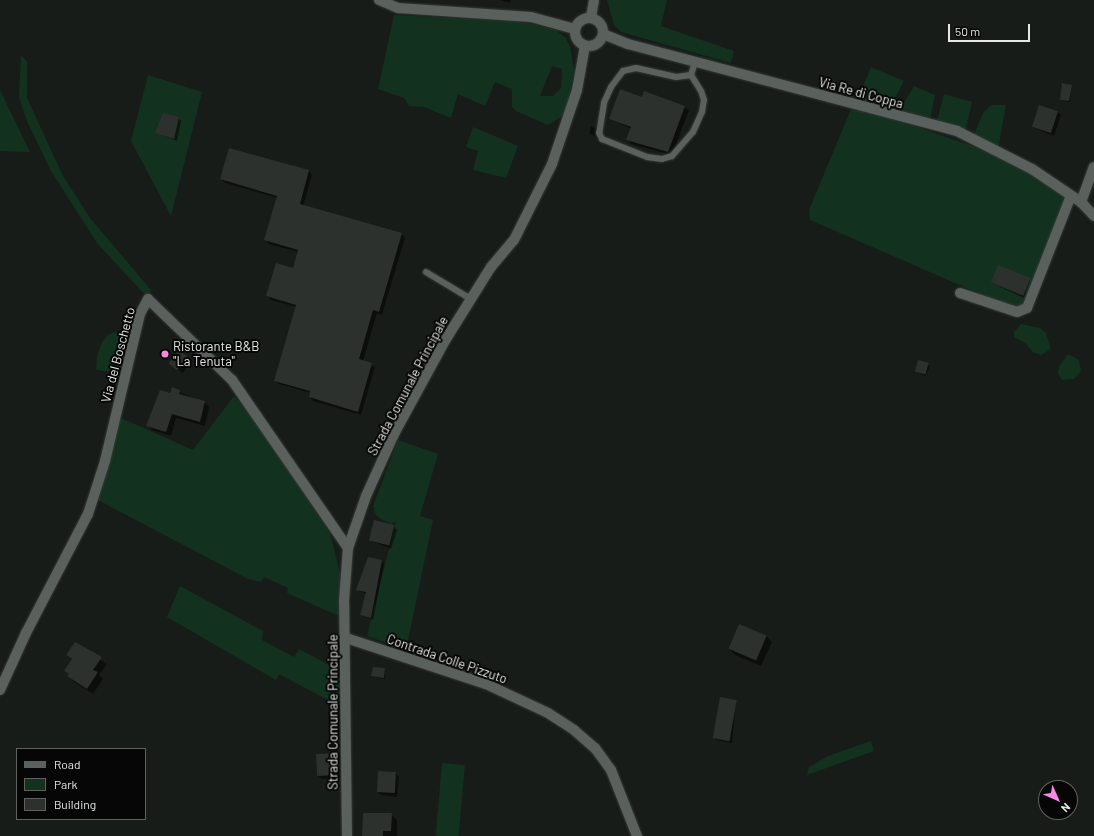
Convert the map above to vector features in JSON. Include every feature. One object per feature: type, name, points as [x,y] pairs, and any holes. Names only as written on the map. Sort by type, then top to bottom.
[{"type":"street","points":[[379,0],[398,8],[531,17],[575,29]]},
{"type":"street","points":[[591,17],[594,0]]},
{"type":"street","points":[[591,17],[601,23],[603,34],[598,43],[585,46],[578,41],[575,29],[582,19],[591,17]]},
{"type":"street","name":"Via Re di Coppa","points":[[603,34],[628,44],[957,131],[1032,170],[1080,202],[1094,216]]},
{"type":"street","name":"Strada Comunale Principale","points":[[347,836],[346,638],[344,601],[348,548],[366,496],[394,432],[491,267],[514,240],[552,164],[577,90],[585,46]]},
{"type":"street","points":[[1080,202],[1094,167]]},
{"type":"street","points":[[960,293],[1017,312],[1027,308],[1071,196]]},
{"type":"street","name":"Via del Boschetto","points":[[0,690],[26,632],[88,514],[105,461],[140,314],[148,299],[232,380],[348,548]]},
{"type":"street","name":"Contrada Colle Pizzuto","points":[[346,638],[486,684],[548,713],[574,730],[595,748],[612,770],[637,836]]},
{"type":"lane","points":[[691,75],[676,78],[636,68],[623,71],[611,87],[604,103],[600,133],[602,139],[647,157],[662,159],[672,156],[693,132],[702,112],[704,100],[701,91],[691,75],[695,62]]},
{"type":"lane","points":[[426,272],[471,299]]},
{"type":"green space","points":[[607,0],[667,0],[661,26],[734,51],[731,63],[621,32],[614,25]]},
{"type":"green space","points":[[394,15],[509,21],[533,24],[556,30],[566,38],[570,47],[574,70],[566,114],[548,125],[516,111],[512,107],[512,89],[495,82],[485,106],[458,94],[451,118],[424,107],[409,106],[404,98],[378,89]],"holes":[[[552,66],[562,69],[561,88],[553,96],[540,96]]]},
{"type":"green space","points":[[21,55],[27,62],[27,98],[63,176],[90,218],[151,290],[148,298],[97,243],[51,171],[27,121],[19,97]]},
{"type":"green space","points":[[871,67],[904,81],[890,107],[861,99],[860,94]]},
{"type":"green space","points":[[148,75],[202,92],[171,216],[131,141]]},
{"type":"green space","points":[[914,86],[935,95],[930,119],[903,111],[902,106]]},
{"type":"green space","points":[[0,90],[30,152],[0,151]]},
{"type":"green space","points":[[944,94],[972,102],[965,133],[937,121]]},
{"type":"green space","points":[[991,105],[1006,105],[998,149],[973,137],[983,113]]},
{"type":"green space","points":[[851,109],[890,118],[973,146],[1024,170],[1068,196],[1025,306],[1015,309],[810,220],[809,210]]},
{"type":"green space","points":[[473,127],[518,146],[506,178],[473,170],[478,151],[466,147]]},
{"type":"green space","points":[[1021,324],[1040,328],[1046,333],[1051,349],[1041,355],[1033,352],[1025,343],[1014,337],[1014,332]]},
{"type":"green space","points":[[115,332],[127,333],[121,373],[96,370],[97,356],[102,342],[108,335]]},
{"type":"green space","points":[[1068,354],[1079,360],[1081,371],[1074,379],[1062,380],[1058,373],[1059,367]]},
{"type":"green space","points":[[234,396],[249,413],[330,533],[340,573],[341,617],[287,593],[288,588],[264,577],[261,582],[248,579],[98,500],[121,418],[193,450]]},
{"type":"green space","points":[[398,440],[438,454],[420,516],[433,520],[406,650],[367,636],[396,521],[391,524],[381,519],[376,515],[373,506]]},
{"type":"green space","points":[[180,586],[263,631],[262,640],[294,657],[299,649],[342,672],[339,706],[279,674],[276,680],[167,617]]},
{"type":"green space","points":[[871,741],[874,751],[807,775],[809,767],[828,756]]},
{"type":"green space","points":[[442,763],[465,765],[459,836],[436,836]]},
{"type":"building","points":[[1062,83],[1072,85],[1069,101],[1060,100]]},
{"type":"building","points":[[620,89],[642,97],[644,91],[685,106],[668,152],[626,140],[631,127],[609,119]]},
{"type":"building","points":[[1039,105],[1058,111],[1051,133],[1032,127]]},
{"type":"building","points":[[163,113],[179,117],[174,139],[155,133]]},
{"type":"building","points":[[229,148],[309,170],[300,204],[402,233],[379,312],[373,310],[359,359],[372,363],[358,412],[309,397],[310,391],[274,381],[296,305],[266,296],[276,263],[293,268],[298,250],[264,240],[277,196],[220,179]]},
{"type":"building","points":[[998,265],[1030,278],[1023,296],[991,283]]},
{"type":"building","points":[[179,350],[188,357],[177,370],[169,363]]},
{"type":"building","points":[[918,360],[929,363],[926,374],[915,372]]},
{"type":"building","points":[[172,387],[180,390],[179,394],[205,401],[200,422],[172,414],[166,432],[146,426],[160,390],[170,393]]},
{"type":"building","points":[[374,520],[394,525],[389,545],[369,540]]},
{"type":"building","points":[[368,557],[382,560],[371,618],[360,615],[366,592],[356,590]]},
{"type":"building","points":[[739,624],[767,636],[756,661],[728,649]]},
{"type":"building","points":[[75,642],[102,657],[93,670],[98,672],[87,689],[67,676],[69,674],[64,671],[72,659],[66,655]]},
{"type":"building","points":[[373,667],[385,668],[384,678],[371,676]]},
{"type":"building","points":[[720,697],[737,700],[729,741],[713,738]]},
{"type":"building","points":[[336,753],[337,775],[317,776],[316,754]]},
{"type":"building","points":[[378,771],[396,772],[395,793],[377,792]]},
{"type":"building","points":[[363,813],[392,813],[391,831],[383,831],[383,836],[362,836]]},
{"type":"place","name":"Ristorante B&B \"La Tenuta\"","points":[[165,354]]}]
